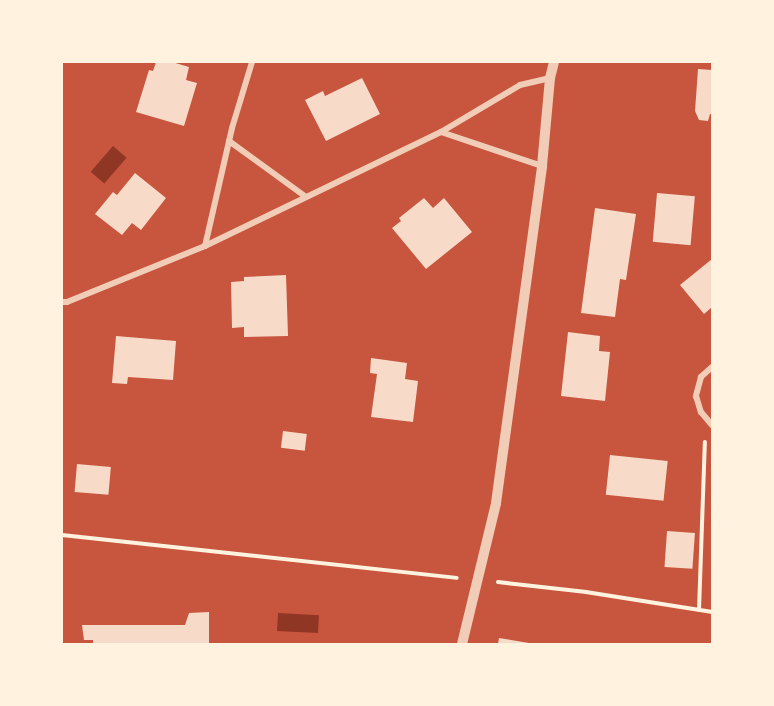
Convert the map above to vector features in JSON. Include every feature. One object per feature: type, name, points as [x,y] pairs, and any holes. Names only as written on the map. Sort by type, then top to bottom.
[{"type":"street","points":[[205,246],[229,141],[252,62]]},
{"type":"street","points":[[462,645],[496,503],[542,166],[550,78],[554,62]]},
{"type":"street","points":[[62,302],[67,302],[205,246],[441,132],[520,85],[550,78]]},
{"type":"street","points":[[441,132],[542,166]]},
{"type":"street","points":[[229,141],[306,197]]},
{"type":"street","points":[[712,367],[701,377],[696,396],[706,418],[712,424]]},
{"type":"path","points":[[699,609],[706,418]]},
{"type":"path","points":[[62,535],[586,592],[712,612]]},
{"type":"shaded area","points":[[113,146],[127,158],[104,183],[91,172]]},
{"type":"shaded area","points":[[278,613],[319,615],[318,633],[277,631]]},
{"type":"building","points":[[156,62],[172,62],[189,67],[186,80],[197,83],[184,126],[136,112],[149,70],[153,71]]},
{"type":"building","points":[[698,69],[712,70],[712,114],[708,121],[699,120],[695,111]]},
{"type":"building","points":[[362,78],[380,114],[326,141],[305,100],[323,91],[325,96]]},
{"type":"building","points":[[135,173],[166,198],[141,230],[132,223],[122,235],[95,214],[113,192],[117,195]]},
{"type":"building","points":[[657,193],[695,196],[691,245],[653,242]]},
{"type":"building","points":[[424,198],[433,208],[444,198],[472,232],[426,269],[392,228],[401,221],[399,218]]},
{"type":"building","points":[[595,208],[636,214],[626,280],[620,279],[615,317],[581,313]]},
{"type":"building","points":[[712,259],[712,307],[704,314],[680,285]]},
{"type":"building","points":[[286,275],[288,336],[244,337],[244,327],[232,328],[231,282],[244,281],[244,277]]},
{"type":"building","points":[[568,332],[600,336],[599,351],[610,352],[605,401],[561,396]]},
{"type":"building","points":[[116,336],[176,341],[173,380],[128,377],[127,384],[112,383]]},
{"type":"building","points":[[371,358],[407,363],[405,379],[418,381],[413,422],[371,417],[377,374],[370,373]]},
{"type":"building","points":[[283,431],[307,434],[305,451],[281,448]]},
{"type":"building","points":[[610,455],[668,461],[664,501],[606,495]]},
{"type":"building","points":[[77,464],[111,467],[108,495],[75,492]]},
{"type":"building","points":[[667,531],[695,533],[692,569],[664,567]]},
{"type":"building","points":[[209,612],[209,644],[93,644],[93,640],[84,640],[82,625],[185,625],[189,613]]},
{"type":"building","points":[[499,638],[529,643],[529,644],[498,644]]}]
